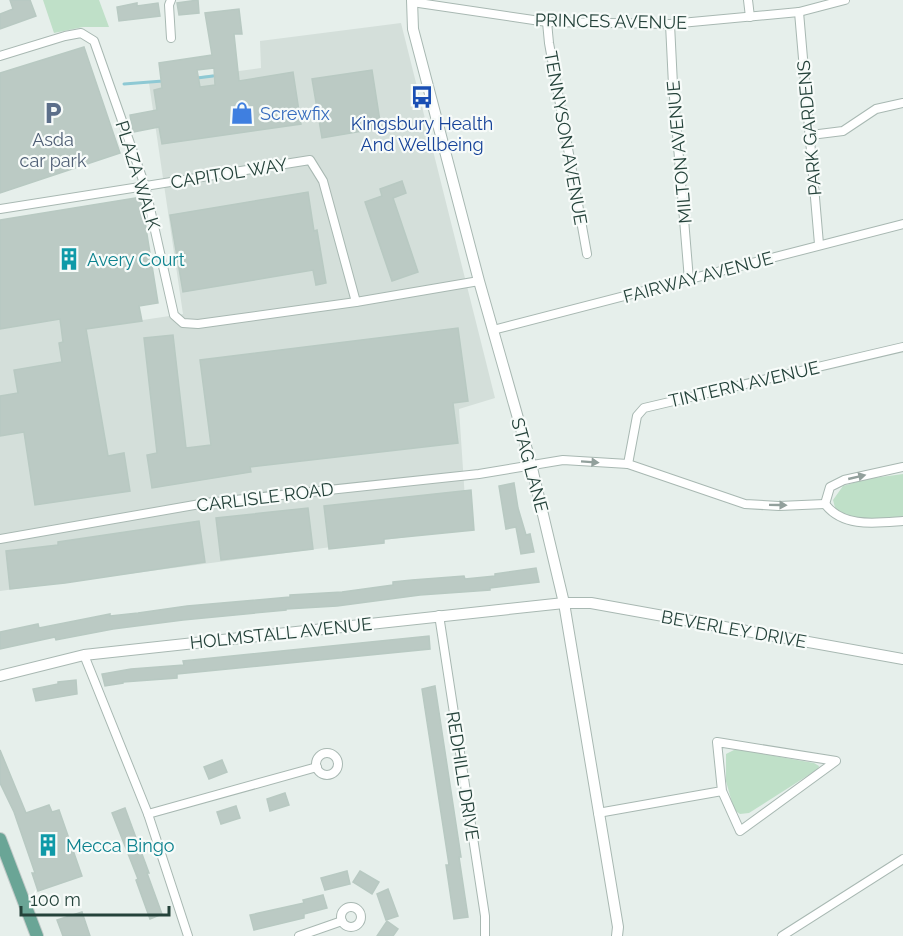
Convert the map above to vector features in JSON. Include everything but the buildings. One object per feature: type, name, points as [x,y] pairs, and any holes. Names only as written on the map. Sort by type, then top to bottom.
[{"type":"main road","points":[[0,839],[36,936]]},
{"type":"street","points":[[171,0],[169,5],[171,38]]},
{"type":"street","points":[[748,0],[750,17]]},
{"type":"street","name":"PRINCES AVENUE","points":[[412,1],[547,22],[670,24],[799,12],[845,0]]},
{"type":"street","name":"STAG LANE","points":[[412,1],[413,29],[479,281],[531,464],[564,603],[618,927],[616,936]]},
{"type":"street","name":"PARK GARDENS","points":[[799,12],[819,244]]},
{"type":"street","name":"TENNYSON AVENUE","points":[[547,22],[550,52],[587,254]]},
{"type":"street","name":"MILTON AVENUE","points":[[670,24],[689,280]]},
{"type":"street","name":"PLAZA WALK","points":[[0,56],[81,33],[94,41],[145,186],[172,309],[178,321],[198,324],[356,302],[479,281]]},
{"type":"street","points":[[810,135],[843,130],[876,109],[903,104]]},
{"type":"street","name":"CAPITOL WAY","points":[[0,209],[310,159],[323,181],[356,302]]},
{"type":"street","name":"FAIRWAY AVENUE","points":[[493,330],[903,224]]},
{"type":"street","name":"TINTERN AVENUE","points":[[628,464],[637,416],[644,408],[903,347]]},
{"type":"street","name":"CARLISLE ROAD","points":[[0,540],[206,503],[479,474],[562,460],[628,464],[745,504],[779,506],[825,504]]},
{"type":"street","points":[[903,467],[844,480],[831,487],[825,504],[838,517],[848,520],[903,522]]},
{"type":"street","name":"HOLMSTALL AVENUE","points":[[0,676],[84,655],[564,603]]},
{"type":"street","name":"BEVERLEY DRIVE","points":[[564,603],[591,603],[903,659]]},
{"type":"street","name":"REDHILL DRIVE","points":[[439,615],[485,916],[485,936]]},
{"type":"street","points":[[84,655],[148,814],[188,936]]},
{"type":"street","points":[[717,742],[836,761],[740,831],[722,791],[717,742]]},
{"type":"street","points":[[148,814],[317,767]]},
{"type":"street","points":[[598,813],[722,791]]},
{"type":"street","points":[[782,936],[903,859]]},
{"type":"street","points":[[299,936],[342,921]]},
{"type":"shaded area","points":[[401,23],[495,398],[459,409],[467,529],[0,591],[0,328],[60,319],[62,332],[183,314],[149,83],[261,68],[260,41]]},
{"type":"green space","points":[[43,0],[99,0],[109,27],[83,27],[54,33]]},
{"type":"green space","points":[[903,474],[903,518],[857,518],[841,513],[835,508],[833,500],[843,486],[866,479]]},
{"type":"green space","points":[[736,749],[814,763],[819,766],[818,769],[749,813],[740,814],[734,810],[726,781],[726,754]]},
{"type":"waterway","points":[[197,78],[213,76]]},
{"type":"waterway","points":[[124,84],[163,81]]},
{"type":"place","name":"Kingsbury Health And Wellbeing","points":[[422,97]]},
{"type":"place","name":"Asda car park","points":[[53,113]]},
{"type":"place","name":"Screwfix","points":[[242,113]]},
{"type":"place","name":"Avery Court","points":[[69,259]]},
{"type":"place","name":"Mecca Bingo","points":[[48,845]]}]
